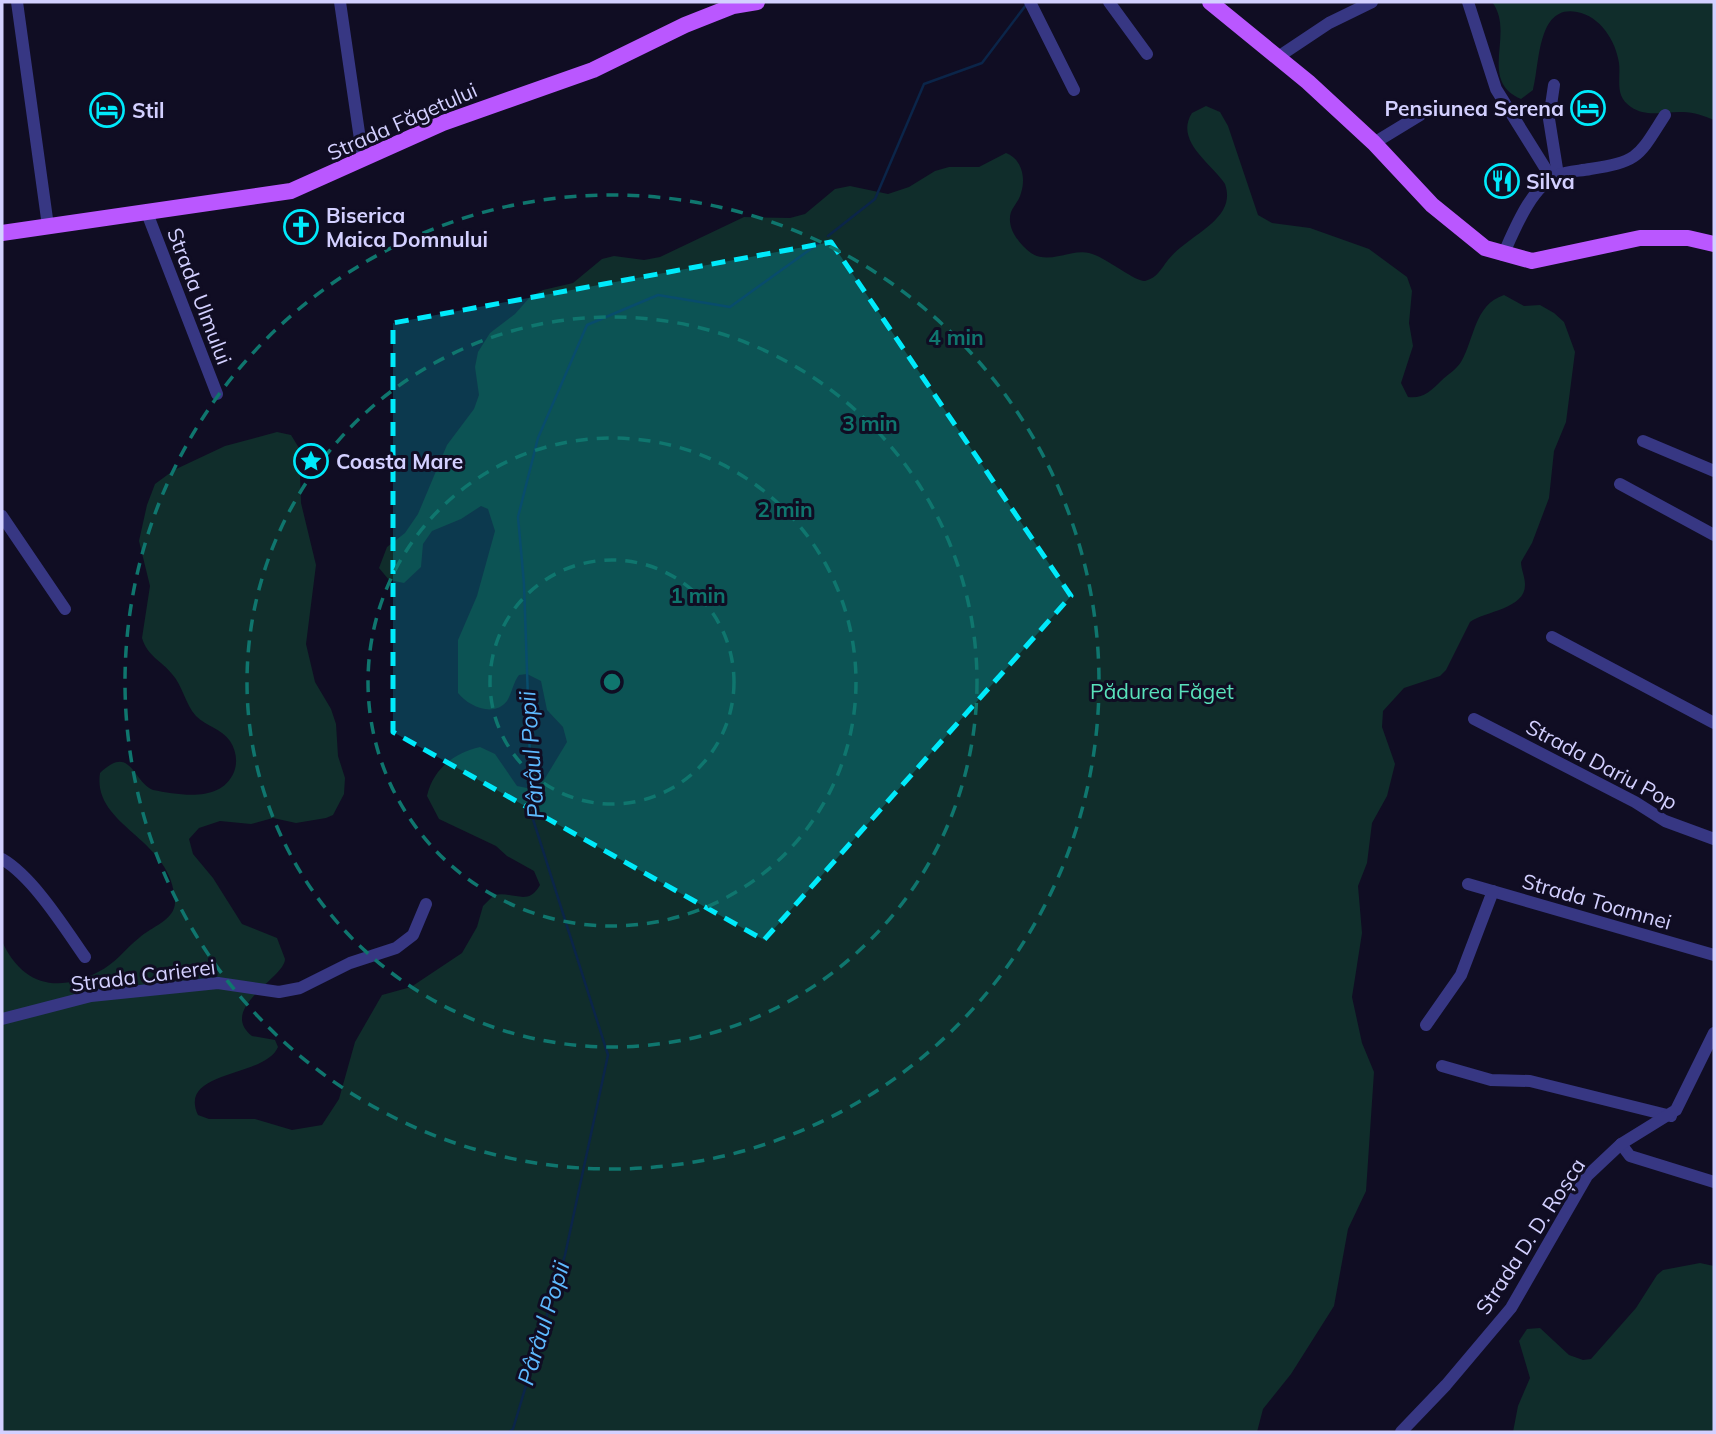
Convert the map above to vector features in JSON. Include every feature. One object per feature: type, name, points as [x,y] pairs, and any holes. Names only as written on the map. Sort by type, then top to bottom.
[{"type":"main road","name":"Strada Făgetului","points":[[2,233],[291,191],[443,123],[593,70],[685,25],[733,6],[757,2]]},
{"type":"main road","points":[[1210,2],[1278,57],[1374,143],[1455,226],[1485,248],[1532,261],[1640,238],[1688,238],[1714,244]]},
{"type":"street","points":[[17,2],[48,226]]},
{"type":"street","points":[[340,2],[363,160]]},
{"type":"street","points":[[1030,2],[1074,90]]},
{"type":"street","points":[[1109,2],[1147,54]]},
{"type":"street","points":[[1278,57],[1329,23],[1373,2]]},
{"type":"street","points":[[1468,2],[1496,89],[1555,177]]},
{"type":"street","points":[[1554,85],[1549,119],[1555,177]]},
{"type":"street","points":[[1374,143],[1420,115]]},
{"type":"street","points":[[1503,255],[1521,214],[1555,177],[1627,163],[1642,149],[1665,115]]},
{"type":"street","name":"Strada Ulmului","points":[[146,213],[217,394]]},
{"type":"street","points":[[1643,441],[1714,471]]},
{"type":"street","points":[[1620,484],[1714,535]]},
{"type":"street","points":[[4,526],[65,609]]},
{"type":"street","points":[[1552,637],[1714,723]]},
{"type":"street","name":"Strada Dariu Pop","points":[[1474,719],[1635,802],[1651,814],[1714,839]]},
{"type":"street","points":[[2,859],[13,867],[38,895],[85,957]]},
{"type":"street","name":"Strada Toamnei","points":[[1468,884],[1714,955]]},
{"type":"street","points":[[1426,1025],[1461,975],[1493,891]]},
{"type":"street","name":"Strada Carierei","points":[[2,1019],[103,995],[218,983],[279,992],[300,988],[351,963],[396,948],[414,935],[426,904]]},
{"type":"street","points":[[1442,1066],[1490,1080],[1530,1082],[1671,1116],[1714,1033]]},
{"type":"street","name":"Strada D. D. Roșca","points":[[1401,1432],[1446,1385],[1511,1308],[1587,1176],[1621,1144],[1671,1116]]},
{"type":"street","points":[[1621,1144],[1630,1156],[1714,1182]]},
{"type":"highlighted area","points":[[831,242],[1071,596],[764,940],[393,732],[393,323]]},
{"type":"green space","points":[[1492,2],[1714,2],[1714,120],[1691,113],[1650,113],[1631,107],[1620,92],[1619,63],[1610,38],[1600,24],[1577,12],[1564,12],[1554,17],[1547,26],[1539,52],[1533,90],[1521,99],[1508,91],[1501,80],[1500,28],[1498,14]]},
{"type":"green space","name":"Pădurea Făget","points":[[1206,106],[1220,112],[1228,126],[1258,215],[1272,223],[1310,228],[1369,249],[1407,277],[1412,291],[1409,323],[1413,346],[1401,383],[1408,397],[1426,394],[1457,367],[1466,353],[1481,314],[1494,300],[1504,295],[1524,306],[1540,305],[1554,313],[1564,322],[1575,352],[1566,422],[1554,451],[1549,498],[1532,543],[1521,562],[1525,582],[1523,593],[1512,604],[1470,622],[1446,670],[1440,676],[1404,688],[1383,711],[1382,727],[1395,764],[1387,796],[1372,823],[1367,863],[1358,886],[1362,933],[1352,997],[1362,1043],[1374,1072],[1366,1191],[1348,1229],[1334,1306],[1291,1374],[1263,1409],[1257,1432],[2,1432],[2,941],[19,967],[41,981],[54,983],[83,979],[110,965],[139,938],[167,918],[175,901],[171,879],[161,862],[108,807],[101,791],[100,773],[110,765],[125,763],[153,790],[187,795],[210,793],[220,789],[228,782],[236,764],[230,741],[223,733],[196,716],[176,679],[151,654],[142,638],[150,586],[139,541],[155,484],[174,470],[225,446],[277,432],[291,435],[299,448],[301,503],[316,565],[306,644],[315,682],[331,709],[336,724],[338,756],[345,778],[344,794],[333,815],[326,818],[296,823],[273,818],[251,824],[220,821],[199,828],[189,839],[193,854],[213,878],[242,924],[277,938],[285,959],[282,967],[247,1004],[242,1015],[243,1025],[252,1036],[275,1040],[278,1047],[270,1057],[257,1064],[211,1082],[200,1090],[195,1100],[198,1115],[209,1119],[255,1119],[292,1130],[322,1125],[339,1099],[355,1042],[382,995],[411,987],[462,953],[477,927],[483,906],[494,895],[525,897],[535,892],[540,885],[534,871],[507,856],[496,846],[439,819],[427,796],[434,778],[446,764],[462,753],[480,747],[495,754],[517,786],[532,789],[544,780],[567,742],[563,727],[547,710],[541,681],[527,674],[519,675],[507,701],[495,709],[474,706],[458,693],[458,640],[477,596],[495,531],[488,509],[481,506],[461,519],[432,531],[423,544],[421,567],[404,583],[389,580],[379,568],[387,547],[405,533],[418,514],[447,445],[474,409],[479,395],[475,367],[478,352],[490,333],[515,314],[530,297],[543,290],[573,283],[602,259],[614,256],[644,260],[660,257],[744,217],[790,218],[805,214],[835,189],[850,186],[888,194],[909,187],[935,171],[949,167],[979,167],[1006,153],[1016,160],[1023,175],[1021,193],[1011,212],[1010,224],[1026,249],[1045,258],[1089,253],[1134,278],[1149,280],[1174,253],[1218,217],[1226,203],[1225,184],[1197,152],[1188,133],[1192,113]]},
{"type":"green space","points":[[1700,1263],[1714,1266],[1714,1432],[1513,1432],[1518,1406],[1530,1378],[1519,1341],[1527,1329],[1540,1328],[1569,1355],[1583,1360],[1591,1359],[1636,1308],[1657,1275],[1663,1270]]},
{"type":"waterway","name":"Pârâul Popii","points":[[828,236],[875,199],[924,84],[982,63],[1026,5]]},
{"type":"waterway","name":"Pârâul Popii","points":[[509,1432],[513,1429],[565,1255],[608,1055],[532,816],[524,584],[518,517],[538,438],[587,325],[658,295],[730,307],[819,243]]},
{"type":"place","name":"Pensiunea Serena","points":[[1588,108]]},
{"type":"place","name":"Stil","points":[[107,110]]},
{"type":"place","name":"Silva","points":[[1502,181]]},
{"type":"place","name":"Biserica Maica Domnului","points":[[301,227]]},
{"type":"place","name":"Coasta Mare","points":[[311,461]]}]
